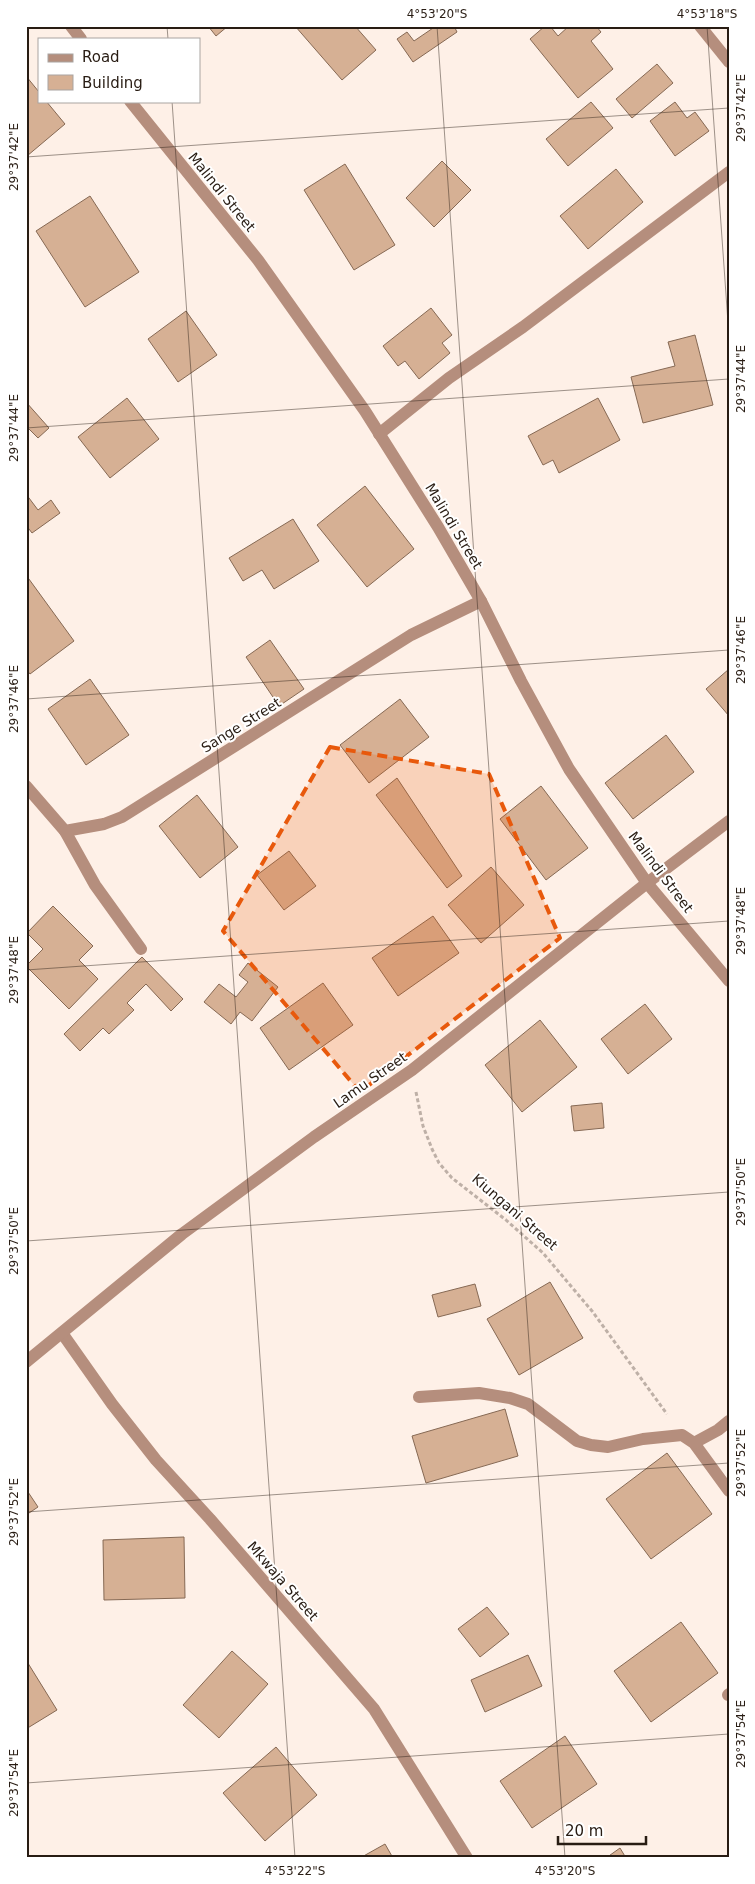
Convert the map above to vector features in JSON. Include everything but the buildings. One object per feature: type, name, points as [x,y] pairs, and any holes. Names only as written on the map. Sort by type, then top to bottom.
[{"type":"street","points":[[71,26],[80,38]]},
{"type":"street","points":[[700,26],[729,62]]},
{"type":"street","name":"Malindi Street","points":[[131,102],[258,260],[365,411],[438,527],[481,601],[521,681],[569,769],[647,883],[729,981]]},
{"type":"street","points":[[379,434],[449,378],[545,311],[729,172]]},
{"type":"street","name":"Sange Street","points":[[65,831],[104,824],[122,817],[411,635],[481,601]]},
{"type":"street","points":[[26,786],[65,831],[95,885],[141,949]]},
{"type":"street","name":"Lamu Street","points":[[26,1362],[182,1234],[314,1137],[412,1070],[647,883],[729,821]]},
{"type":"street","name":"Mkwaja Street","points":[[62,1333],[112,1404],[156,1460],[216,1526],[374,1709],[467,1858]]},
{"type":"street","points":[[419,1397],[479,1393],[510,1398],[528,1404],[577,1441],[591,1445],[608,1447],[643,1439],[682,1435],[694,1443],[729,1491]]},
{"type":"street","points":[[694,1443],[718,1430],[729,1421]]},
{"type":"path","name":"Kiungani Street","points":[[412,1070],[423,1126],[440,1163],[452,1178],[506,1220],[542,1253],[592,1311],[682,1435]]},
{"type":"highlighted area","points":[[330,747],[489,774],[560,938],[360,1092],[223,931]]}]
